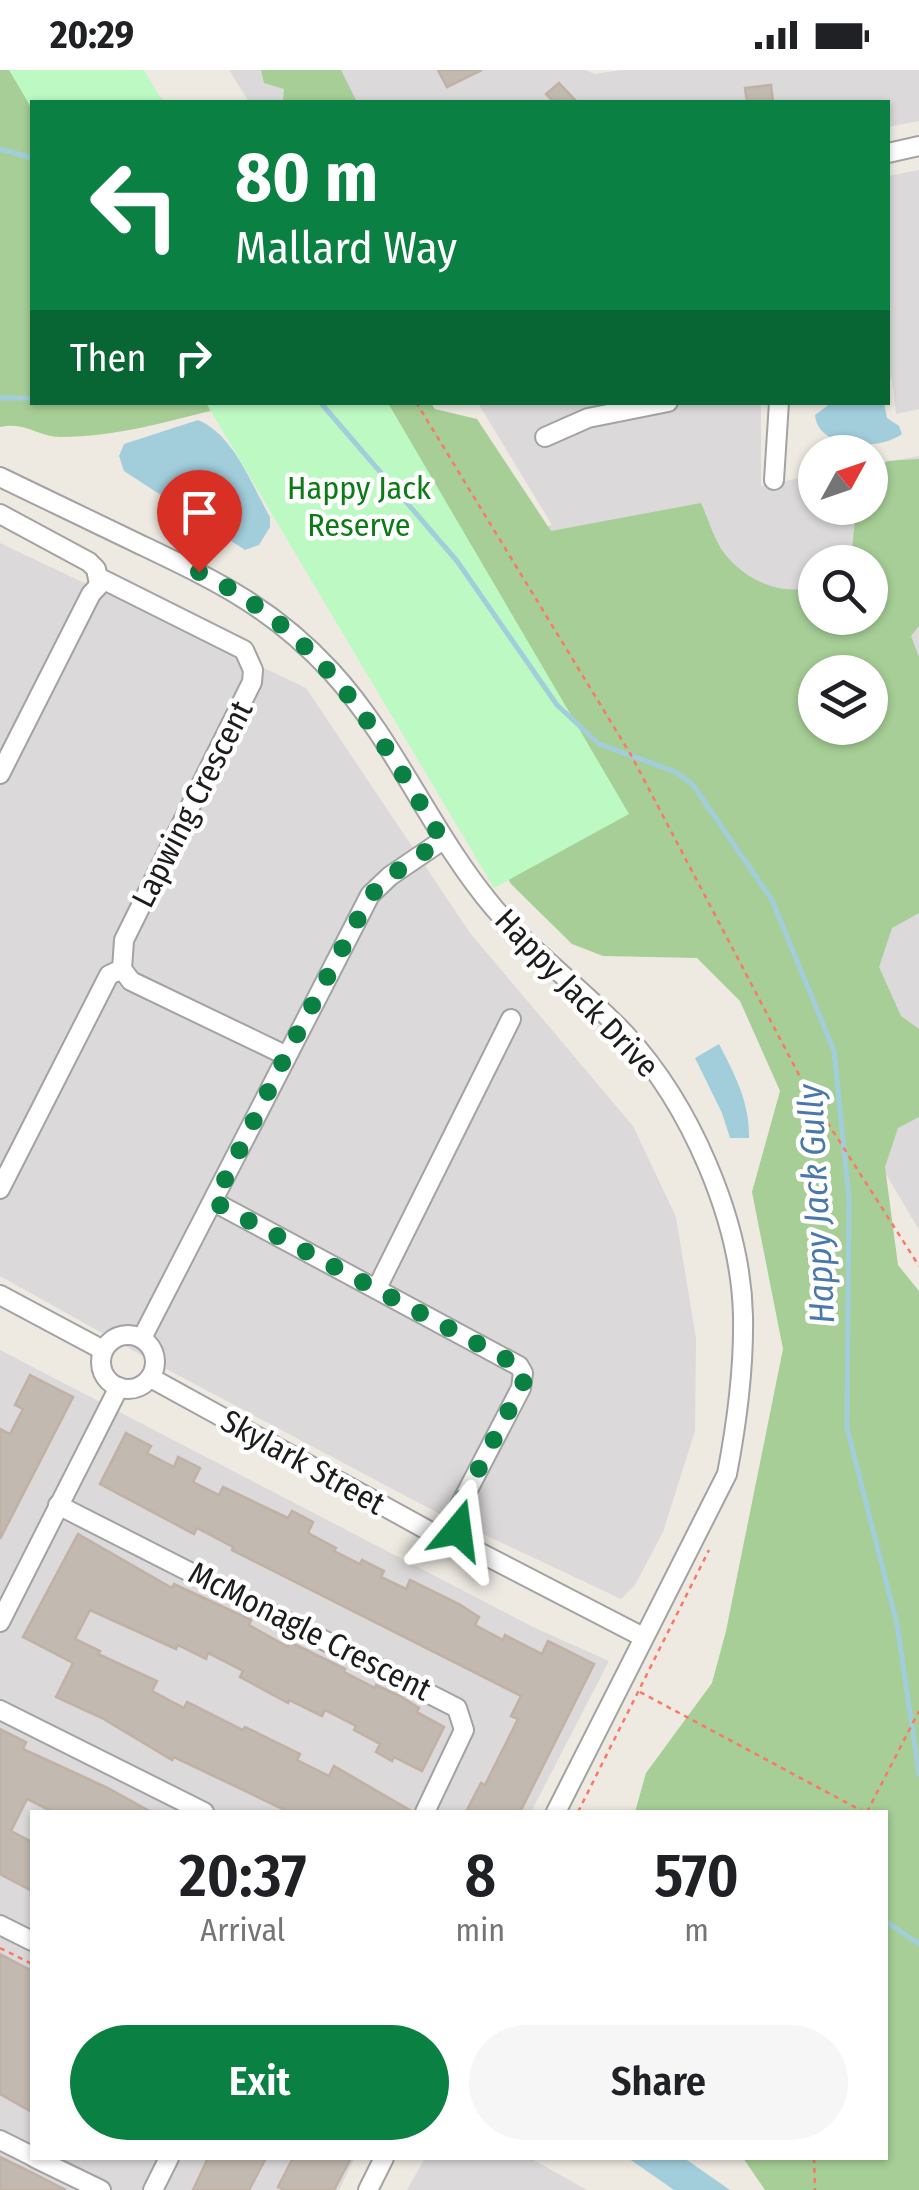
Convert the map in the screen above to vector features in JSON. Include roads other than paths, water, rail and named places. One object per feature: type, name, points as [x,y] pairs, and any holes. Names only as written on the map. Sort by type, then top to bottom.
[{"type":"street","points":[[890,153],[919,146]]},
{"type":"street","points":[[545,437],[588,418],[653,405]]},
{"type":"street","points":[[774,480],[778,405]]},
{"type":"street","name":"Happy Jack Drive","points":[[0,477],[230,588],[287,628],[334,674],[392,754],[442,840],[497,912],[626,1035],[662,1080],[700,1148],[722,1204],[743,1312],[738,1413],[726,1474],[557,1810]]},
{"type":"street","points":[[0,514],[89,562],[96,569],[99,584],[0,774]]},
{"type":"street","name":"Lapwing Crescent","points":[[99,584],[111,582],[232,641],[244,650],[254,670],[248,694],[124,940],[122,969]]},
{"type":"street","points":[[142,1338],[370,896],[390,876],[442,840]]},
{"type":"street","points":[[0,1189],[108,976],[122,969],[130,981],[286,1055]]},
{"type":"street","points":[[377,1288],[511,1019]]},
{"type":"street","points":[[214,1202],[512,1360],[523,1374],[521,1388],[459,1507],[458,1530],[472,1548],[643,1637]]},
{"type":"street","points":[[0,1295],[103,1350]]},
{"type":"street","points":[[124,1334],[142,1338],[154,1351],[156,1360],[150,1378],[136,1388],[119,1387],[105,1376],[103,1350],[108,1342],[124,1334]]},
{"type":"street","name":"Skylark Street","points":[[150,1378],[429,1531],[442,1535],[458,1530]]},
{"type":"street","points":[[0,1622],[119,1387]]},
{"type":"street","name":"McMonagle Crescent","points":[[58,1505],[452,1703],[461,1714],[464,1730],[426,1810]]},
{"type":"street","points":[[0,1710],[200,1810]]},
{"type":"street","points":[[0,1925],[30,1940]]},
{"type":"street","points":[[0,2140],[30,2155]]},
{"type":"street","points":[[40,2160],[101,2190]]},
{"type":"street","points":[[153,2190],[168,2160]]},
{"type":"street","points":[[368,2190],[383,2160]]},
{"type":"water","points":[[828,405],[884,405],[887,418],[899,426],[902,434],[888,440],[888,435],[827,435],[815,415]]},
{"type":"water","points":[[198,420],[211,427],[232,449],[270,517],[270,527],[259,545],[245,550],[124,471],[119,456],[124,444]]},
{"type":"water","points":[[719,1044],[744,1101],[749,1138],[730,1138],[695,1058]]},
{"type":"water","points":[[631,2160],[687,2160],[730,2190],[674,2190]]},
{"type":"waterway","name":"Happy Jack Gully","points":[[0,149],[30,157]]},
{"type":"waterway","points":[[0,398],[30,398]]},
{"type":"waterway","name":"Happy Jack Gully","points":[[323,405],[457,561],[557,705],[599,744],[676,772],[693,785],[772,900],[834,1051],[849,1198],[847,1428],[897,1624],[919,1774]]},
{"type":"waterway","points":[[888,1923],[919,1944]]},
{"type":"park label","name":"Happy Jack Reserve","points":[[359,506]]}]
